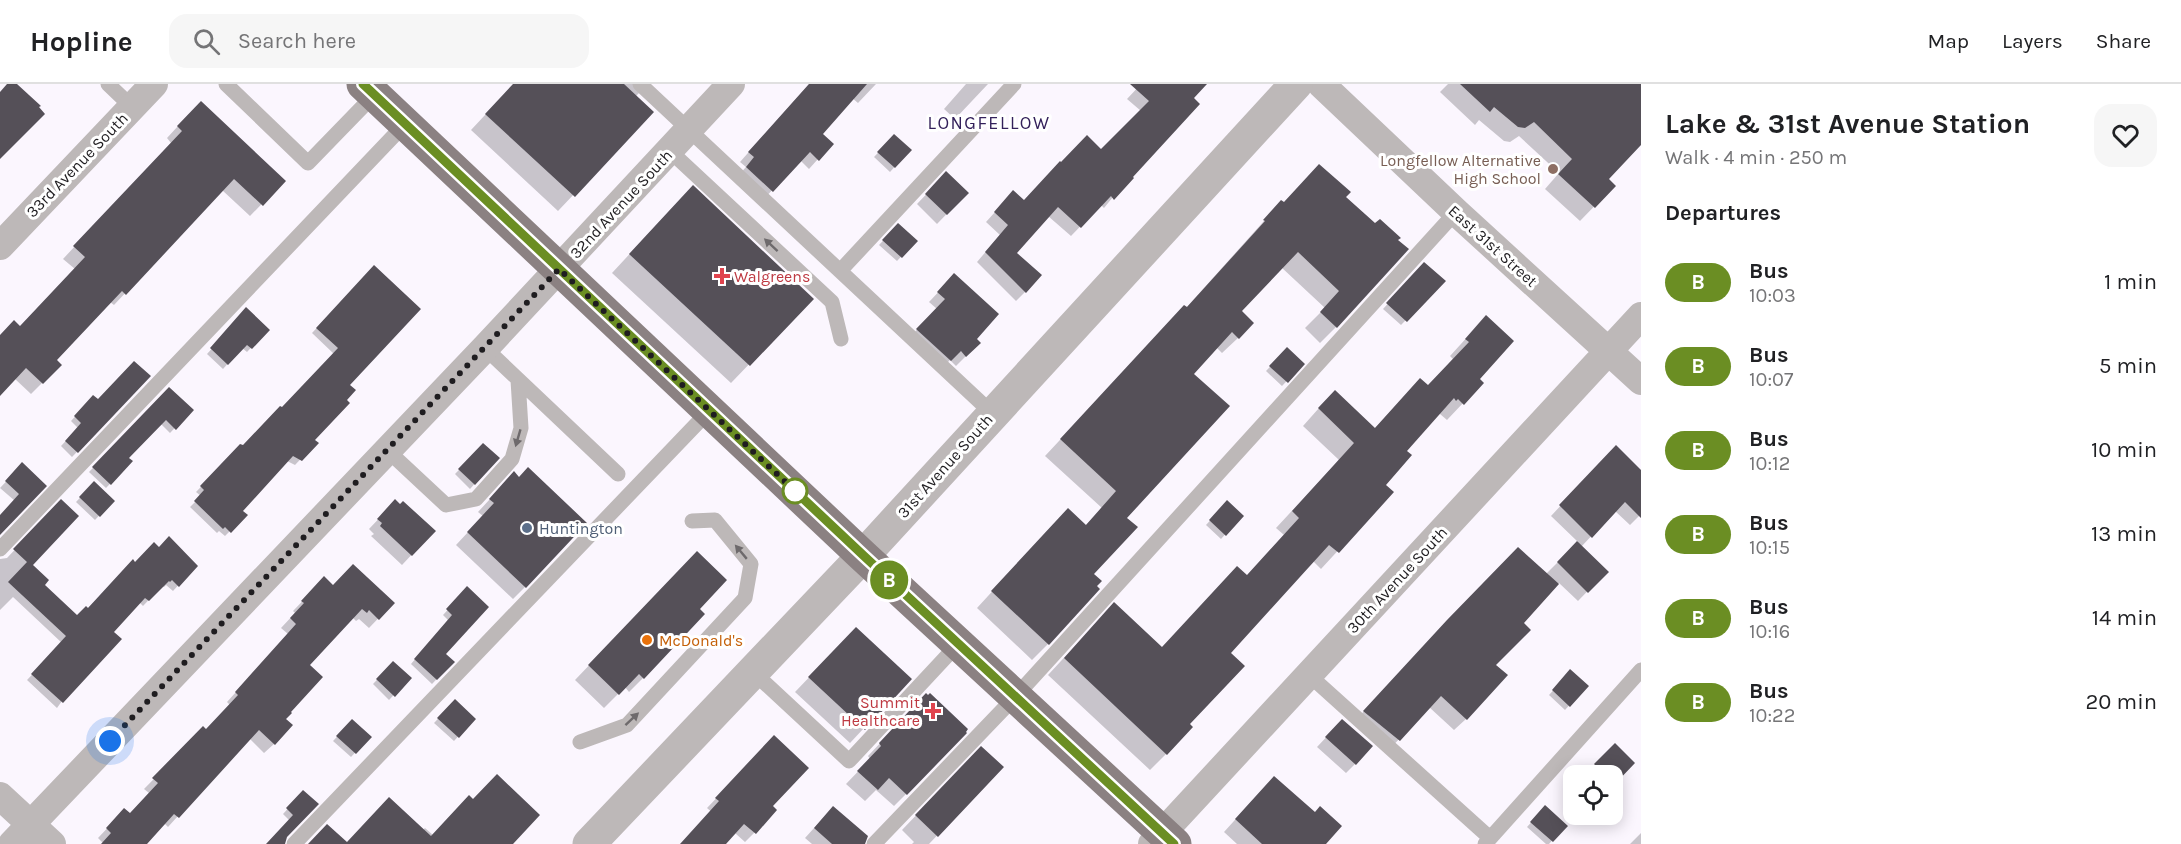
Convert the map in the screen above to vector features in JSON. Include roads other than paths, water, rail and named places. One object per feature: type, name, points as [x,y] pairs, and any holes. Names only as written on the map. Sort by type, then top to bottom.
[{"type":"main road","points":[[368,89],[1016,696],[1163,840]]},
{"type":"street","name":"33rd Avenue South","points":[[0,246],[154,84]]},
{"type":"street","name":"32nd Avenue South","points":[[22,834],[485,348],[731,84]]},
{"type":"street","name":"31st Avenue South","points":[[589,844],[864,556],[1296,84]]},
{"type":"street","name":"East 31st Street","points":[[1321,84],[1456,213],[1641,381]]},
{"type":"street","name":"30th Avenue South","points":[[1163,840],[1309,675],[1641,316]]},
{"type":"street","points":[[0,796],[22,834],[52,844]]},
{"type":"lane","points":[[108,84],[132,107]]},
{"type":"lane","points":[[226,84],[308,163],[368,89]]},
{"type":"lane","points":[[640,84],[993,414]]},
{"type":"lane","points":[[840,271],[1014,84]]},
{"type":"lane","points":[[0,549],[405,124]]},
{"type":"lane","points":[[670,151],[832,303],[841,339]]},
{"type":"lane","points":[[874,844],[1016,696],[1456,213]]},
{"type":"lane","points":[[485,348],[618,474]]},
{"type":"lane","points":[[387,450],[446,505],[476,499],[512,459],[521,428],[518,380]]},
{"type":"lane","points":[[294,844],[710,410]]},
{"type":"lane","points":[[580,742],[627,725],[745,598],[751,564],[715,520],[692,521]]},
{"type":"lane","points":[[753,672],[849,761],[959,643]]},
{"type":"lane","points":[[1309,675],[1487,841],[1641,670]]},
{"type":"place","name":"Longfellow Alternative High School","points":[[1553,169]]},
{"type":"place","name":"Walgreens","points":[[722,276]]},
{"type":"place","name":"Huntington","points":[[527,528]]},
{"type":"place","name":"McDonald's","points":[[647,640]]},
{"type":"place","name":"Summit Healthcare","points":[[933,711]]},
{"type":"district","name":"LONGFELLOW","points":[[989,123]]}]
